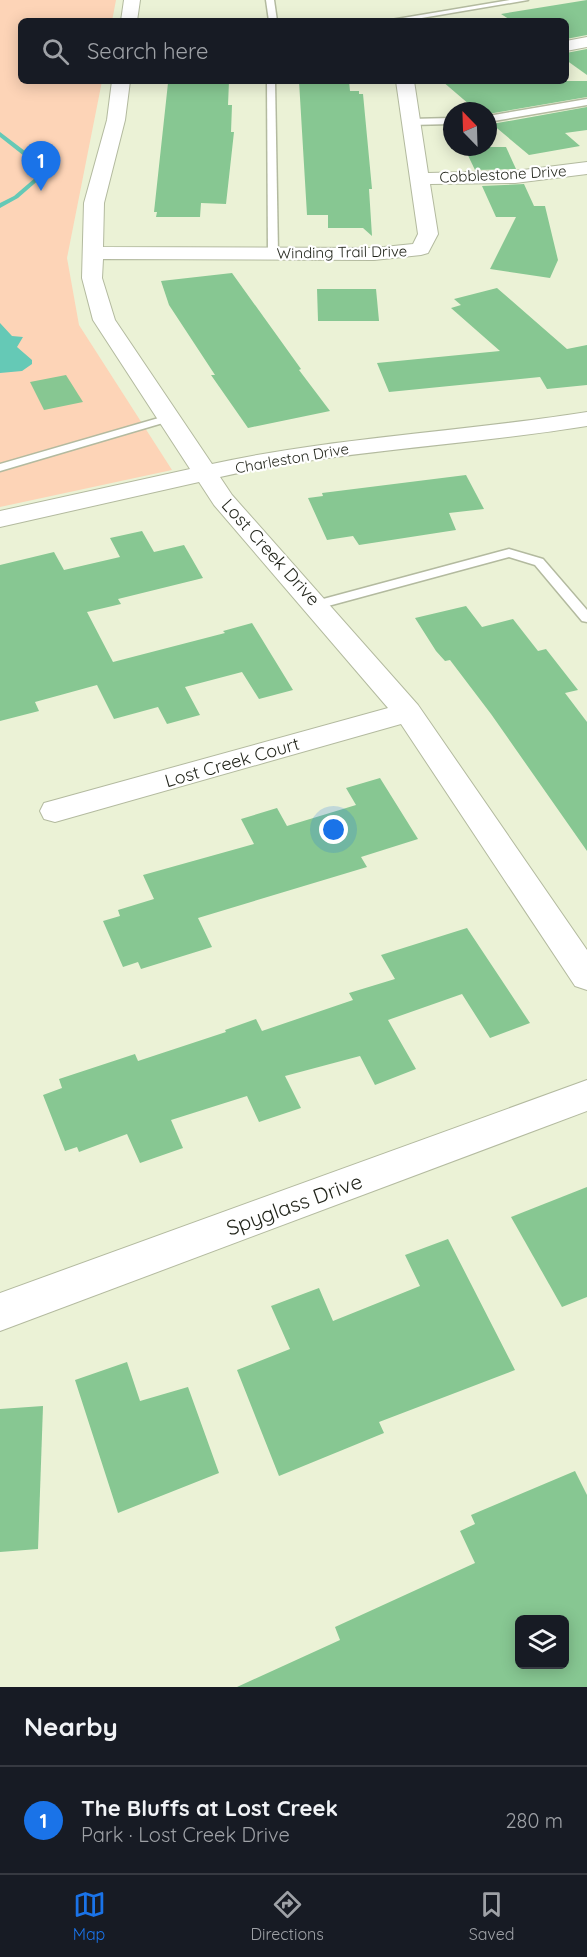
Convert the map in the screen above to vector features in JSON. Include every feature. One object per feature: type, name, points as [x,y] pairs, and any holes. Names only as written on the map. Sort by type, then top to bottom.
[{"type":"street","points":[[129,18],[132,0]]},
{"type":"street","points":[[569,45],[587,42]]},
{"type":"street","name":"Lost Creek Drive","points":[[121,84],[116,120],[94,203],[91,253],[96,298],[104,320],[223,500],[317,604],[408,712],[587,977]]},
{"type":"street","name":"Winding Trail Drive","points":[[91,253],[374,254],[421,249],[428,234],[405,84]]},
{"type":"street","name":"Cobblestone Drive","points":[[420,179],[515,177],[587,168]]},
{"type":"street","name":"Charleston Drive","points":[[1,517],[334,449],[525,429],[587,419]]},
{"type":"street","name":"Lost Creek Court","points":[[55,811],[408,712]]},
{"type":"street","name":"Spyglass Drive","points":[[0,1312],[587,1095]]},
{"type":"lane","points":[[270,0],[273,18]]},
{"type":"lane","points":[[408,18],[524,0]]},
{"type":"lane","points":[[271,84],[273,254]]},
{"type":"lane","points":[[497,117],[587,102]]},
{"type":"lane","points":[[410,122],[443,121]]},
{"type":"lane","points":[[0,468],[169,418]]},
{"type":"lane","points":[[317,604],[509,553],[539,562],[587,618]]},
{"type":"shaded area","points":[[0,0],[116,0],[113,18],[18,18],[18,84],[101,84],[67,258],[79,325],[172,470],[0,507]]},
{"type":"water","points":[[0,323],[12,336],[23,337],[17,347],[32,360],[32,364],[22,371],[0,373]]},
{"type":"building","points":[[587,0],[587,35],[569,38],[569,18],[507,18],[501,14]]},
{"type":"building","points":[[587,49],[587,75],[569,62],[569,52]]},
{"type":"building","points":[[569,81],[587,81],[587,97],[497,112],[497,102],[466,102],[446,84],[569,84]]},
{"type":"building","points":[[168,84],[229,84],[228,105],[232,105],[231,132],[234,132],[226,204],[201,203],[200,217],[156,217],[157,212],[154,212]]},
{"type":"building","points":[[299,84],[349,84],[350,91],[359,91],[359,94],[363,94],[372,189],[369,189],[372,236],[363,228],[328,228],[328,215],[307,215]]},
{"type":"building","points":[[587,107],[587,130],[565,133],[580,146],[529,155],[497,128],[497,123]]},
{"type":"building","points":[[497,147],[506,147],[516,169],[475,170],[468,156],[497,156]]},
{"type":"building","points":[[524,184],[534,206],[545,206],[558,260],[550,278],[490,269],[516,217],[496,217],[482,186]]},
{"type":"building","points":[[232,273],[330,411],[248,428],[211,375],[215,375],[169,305],[161,281]]},
{"type":"building","points":[[497,288],[567,349],[587,345],[587,385],[547,389],[540,377],[389,392],[377,363],[500,351],[451,308],[461,305],[454,299]]},
{"type":"building","points":[[317,289],[376,289],[379,321],[318,321]]},
{"type":"building","points":[[66,375],[83,402],[44,410],[30,382]]},
{"type":"building","points":[[466,475],[484,509],[449,513],[456,530],[359,545],[353,536],[327,540],[308,498],[323,496],[322,493]]},
{"type":"building","points":[[142,531],[154,552],[184,545],[203,578],[118,599],[121,604],[87,612],[113,662],[225,633],[223,631],[252,623],[293,690],[259,699],[242,672],[185,687],[200,715],[167,724],[158,707],[114,719],[97,685],[35,702],[39,711],[0,721],[0,565],[54,552],[64,570],[120,557],[110,538]]},
{"type":"building","points":[[466,606],[482,627],[513,619],[538,651],[546,649],[578,690],[565,693],[587,722],[587,851],[491,714],[450,660],[445,661],[436,651],[415,618]]},
{"type":"building","points":[[380,778],[418,839],[361,857],[367,867],[198,918],[212,947],[141,969],[138,962],[123,967],[103,921],[120,916],[118,910],[154,899],[143,875],[254,844],[241,819],[277,808],[287,826],[356,805],[346,788]]},
{"type":"building","points":[[467,928],[530,1023],[490,1038],[462,994],[388,1020],[416,1069],[375,1085],[360,1056],[285,1076],[301,1108],[259,1122],[247,1096],[171,1120],[183,1148],[140,1163],[127,1134],[79,1152],[77,1147],[65,1151],[43,1095],[62,1088],[59,1079],[135,1054],[138,1061],[226,1032],[225,1030],[256,1019],[262,1031],[353,1000],[349,993],[395,979],[381,955]]},
{"type":"building","points":[[587,1187],[587,1297],[562,1307],[511,1217]]},
{"type":"building","points":[[448,1239],[515,1370],[379,1422],[384,1433],[279,1476],[237,1370],[290,1349],[271,1306],[319,1288],[333,1321],[420,1286],[405,1255]]},
{"type":"building","points":[[127,1362],[140,1401],[188,1387],[219,1473],[118,1513],[75,1380]]},
{"type":"building","points":[[43,1406],[38,1549],[0,1552],[0,1409]]},
{"type":"building","points":[[575,1471],[587,1495],[587,1687],[237,1687],[340,1640],[335,1627],[475,1563],[460,1531],[475,1524],[471,1515]]},
{"type":"waterway","points":[[0,134],[36,162],[38,178],[16,197],[0,206]]},
{"type":"place","name":"The Bluffs at Lost Creek","points":[[41,191]]}]
